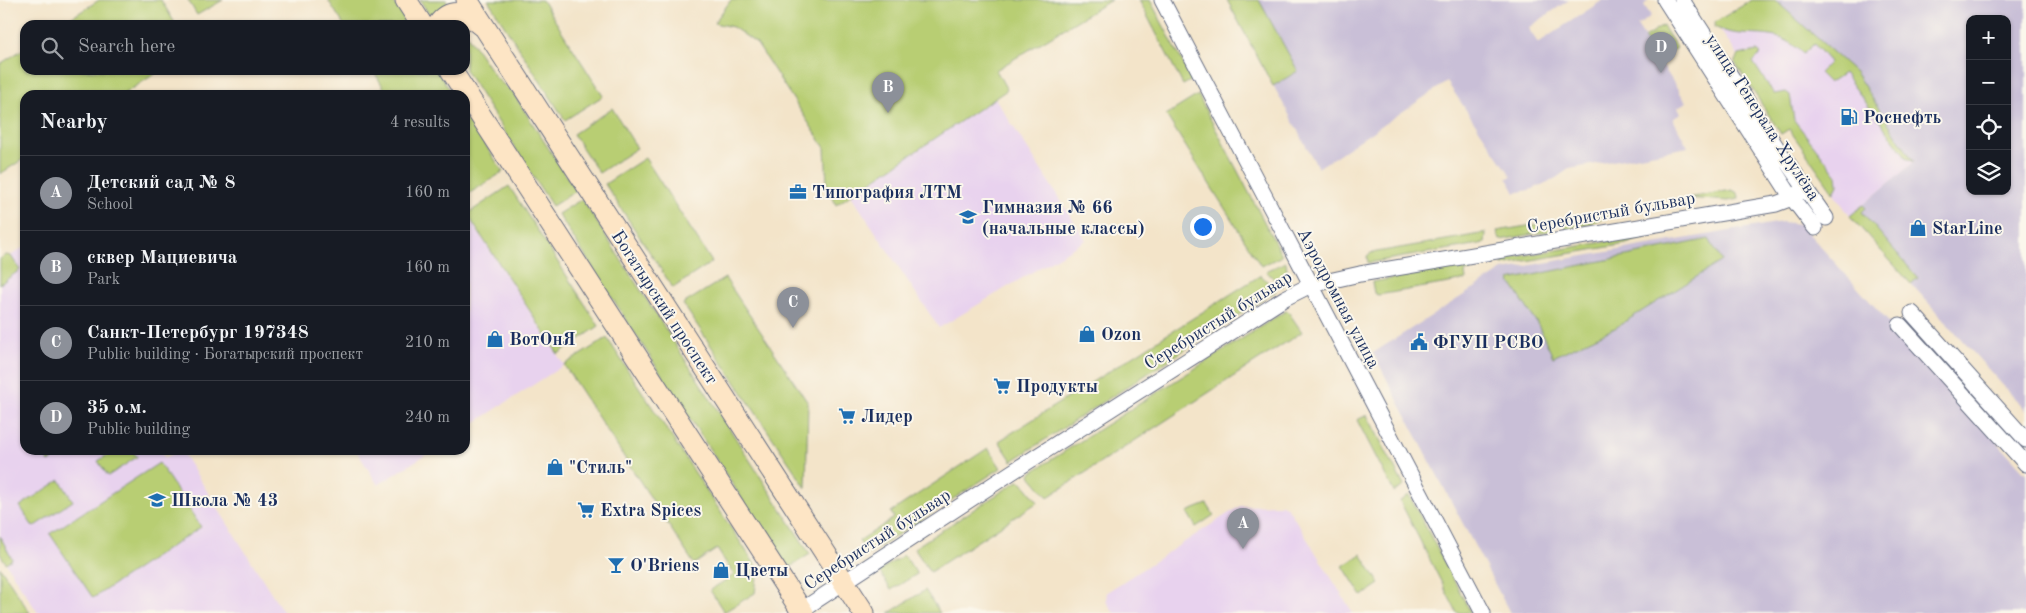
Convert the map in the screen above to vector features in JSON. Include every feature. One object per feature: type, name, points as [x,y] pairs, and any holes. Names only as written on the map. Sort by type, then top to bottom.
[{"type":"main road","points":[[406,0],[419,20]]},
{"type":"main road","name":"Богатырский проспект","points":[[466,0],[864,613]]},
{"type":"main road","points":[[442,20],[445,17],[461,13],[473,18],[485,28]]},
{"type":"main road","points":[[454,75],[464,90]]},
{"type":"main road","points":[[470,100],[800,612]]},
{"type":"street","name":"Аэродромная улица","points":[[1162,0],[1483,613]]},
{"type":"street","name":"улица Генерала Хрулёва","points":[[1665,0],[1792,198],[1820,223],[1805,189],[1682,0]]},
{"type":"street","name":"Серебристый бульвар","points":[[800,612],[1012,472],[1284,298],[1311,285],[1476,254],[1776,204],[1792,198],[1805,189]]},
{"type":"street","points":[[1912,313],[2026,440]]},
{"type":"street","points":[[1900,325],[2026,464]]},
{"type":"shaded area","points":[[1227,0],[1569,0],[1528,28],[1538,43],[1603,0],[1647,0],[1644,5],[1651,16],[1637,26],[1686,102],[1678,107],[1681,113],[1673,119],[1688,147],[1569,169],[1556,178],[1533,189],[1515,193],[1507,178],[1512,177],[1447,82],[1318,168]]},
{"type":"shaded area","points":[[1752,0],[1775,0],[1855,72],[1914,162],[1850,216],[1720,30],[1714,27],[1715,22]]},
{"type":"shaded area","points":[[1775,0],[2026,0],[2026,411],[1850,216],[1914,162],[1855,72]]},
{"type":"shaded area","name":"Гимназия № 66 (начальные классы)","points":[[995,98],[1086,240],[939,328],[851,195]]},
{"type":"shaded area","points":[[470,220],[564,365],[470,426]]},
{"type":"shaded area","points":[[1782,222],[1800,224],[2026,474],[2026,613],[1510,613],[1373,353],[1503,270]]},
{"type":"shaded area","name":"Школа № 43","points":[[20,249],[20,455],[163,455],[165,458],[171,455],[184,455],[284,613],[38,613],[0,554],[0,263]]},
{"type":"shaded area","points":[[359,455],[425,455],[378,485]]},
{"type":"shaded area","points":[[1282,505],[1288,508],[1353,613],[1114,613],[1106,601],[1107,592],[1240,506]]},
{"type":"green space","points":[[99,0],[161,0],[173,20],[68,20]]},
{"type":"green space","points":[[188,0],[223,0],[197,15]]},
{"type":"green space","points":[[328,0],[392,0],[405,20],[341,20]]},
{"type":"green space","points":[[420,0],[446,0],[450,7],[432,20]]},
{"type":"green space","points":[[488,0],[542,0],[603,96],[565,120]]},
{"type":"green space","points":[[731,0],[1111,0],[996,70],[1007,90],[836,205],[827,184],[825,148],[757,44],[733,27],[714,23]]},
{"type":"green space","points":[[1139,0],[1150,0],[1192,80],[1183,85]]},
{"type":"green space","points":[[1227,0],[1259,0],[1298,71],[1273,86]]},
{"type":"green space","points":[[1752,0],[1775,0],[1855,72],[1914,162],[1907,158],[1844,73],[1829,83],[1819,73],[1830,62],[1814,44],[1803,54],[1784,39],[1738,34],[1714,27],[1715,22]]},
{"type":"green space","points":[[1663,26],[1677,48],[1659,60],[1644,38]]},
{"type":"green space","points":[[470,39],[496,78],[513,93],[576,191],[552,206],[468,75],[470,75]]},
{"type":"green space","points":[[20,51],[20,75],[153,75],[130,90],[20,90],[20,161],[0,174],[0,64]]},
{"type":"green space","points":[[1757,51],[1761,54],[1753,62],[1774,94],[1786,92],[1790,95],[1794,120],[1837,175],[1838,185],[1834,193],[1789,129],[1781,134],[1735,63],[1739,55]]},
{"type":"green space","points":[[376,75],[440,75],[450,90],[385,90]]},
{"type":"green space","points":[[1198,95],[1282,256],[1261,266],[1166,115]]},
{"type":"green space","points":[[612,108],[637,148],[599,173],[573,134]]},
{"type":"green space","points":[[470,121],[503,172],[470,193]]},
{"type":"green space","points":[[645,158],[712,262],[673,288],[605,184]]},
{"type":"green space","points":[[509,186],[599,326],[558,354],[470,219],[470,212]]},
{"type":"green space","points":[[1732,190],[1738,193],[1739,199],[1728,201],[1687,198]]},
{"type":"green space","points":[[582,199],[810,554],[787,569],[558,214]]},
{"type":"green space","points":[[1863,205],[1866,208],[1862,212],[1918,278],[1911,284],[1850,216]]},
{"type":"green space","points":[[1625,209],[1589,224],[1566,229],[1563,220]]},
{"type":"green space","points":[[1551,222],[1552,227],[1550,231],[1500,240],[1497,231]]},
{"type":"green space","points":[[1486,233],[1485,243],[1368,263],[1367,256],[1371,253]]},
{"type":"green space","points":[[1645,235],[1645,237],[1626,244],[1502,265],[1503,259]]},
{"type":"green space","points":[[1709,239],[1722,261],[1615,328],[1553,357],[1538,325],[1509,280]]},
{"type":"green space","points":[[6,255],[11,256],[20,270],[0,284],[0,259]]},
{"type":"green space","points":[[1286,262],[1288,278],[1282,287],[1266,271]]},
{"type":"green space","points":[[1471,265],[1474,270],[1465,272],[1466,280],[1378,295],[1374,293],[1372,282]]},
{"type":"green space","points":[[1261,275],[1276,291],[1012,461],[999,441]]},
{"type":"green space","points":[[725,278],[808,403],[806,488],[683,304]]},
{"type":"green space","points":[[1287,310],[1302,332],[1048,497],[1031,477],[1030,474],[1032,472]]},
{"type":"green space","points":[[607,338],[758,569],[755,593],[724,612],[710,590],[734,575],[717,549],[694,564],[564,365]]},
{"type":"green space","points":[[1367,415],[1404,486],[1394,492],[1357,420]]},
{"type":"green space","points":[[988,448],[1001,468],[868,554],[859,541],[894,518],[891,512]]},
{"type":"green space","points":[[45,455],[59,455],[49,462]]},
{"type":"green space","points":[[107,455],[136,455],[137,457],[108,476],[98,461]]},
{"type":"green space","points":[[159,463],[201,527],[93,598],[50,534]]},
{"type":"green space","points":[[60,480],[73,501],[33,527],[20,506]]},
{"type":"green space","points":[[1018,481],[1022,482],[1038,502],[930,572],[914,548]]},
{"type":"green space","points":[[1409,495],[1471,613],[1457,613],[1400,501]]},
{"type":"green space","points":[[1207,504],[1214,515],[1196,527],[1187,512]]},
{"type":"green space","points":[[0,536],[12,559],[6,563],[0,554]]},
{"type":"green space","points":[[1361,554],[1380,584],[1362,596],[1343,566]]},
{"type":"green space","points":[[904,555],[917,574],[891,590],[879,571]]},
{"type":"green space","points":[[0,567],[30,613],[0,613]]},
{"type":"green space","points":[[925,590],[940,613],[889,613]]},
{"type":"place","name":"35 о.м.","points":[[1661,73]]},
{"type":"place","name":"сквер Мациевича","points":[[888,113]]},
{"type":"place","name":"Роснефть","points":[[1849,117]]},
{"type":"place","name":"Типография ЛТМ","points":[[798,192]]},
{"type":"place","name":"Гимназия № 66 (начальные классы)","points":[[968,217]]},
{"type":"place","name":"StarLine","points":[[1918,228]]},
{"type":"place","name":"Санкт-Петербург 197348","points":[[793,328]]},
{"type":"place","name":"Ozon","points":[[1087,334]]},
{"type":"place","name":"ВотОнЯ","points":[[495,339]]},
{"type":"place","name":"ФГУП РСВО","points":[[1419,342]]},
{"type":"place","name":"Продукты","points":[[1002,386]]},
{"type":"place","name":"Лидер","points":[[847,416]]},
{"type":"place","name":"\"Стиль\"","points":[[555,467]]},
{"type":"place","name":"Школа № 43","points":[[157,500]]},
{"type":"place","name":"Extra Spices","points":[[586,510]]},
{"type":"place","name":"Детский сад № 8","points":[[1243,549]]},
{"type":"place","name":"O'Briens","points":[[616,565]]},
{"type":"place","name":"Цветы","points":[[721,570]]}]
